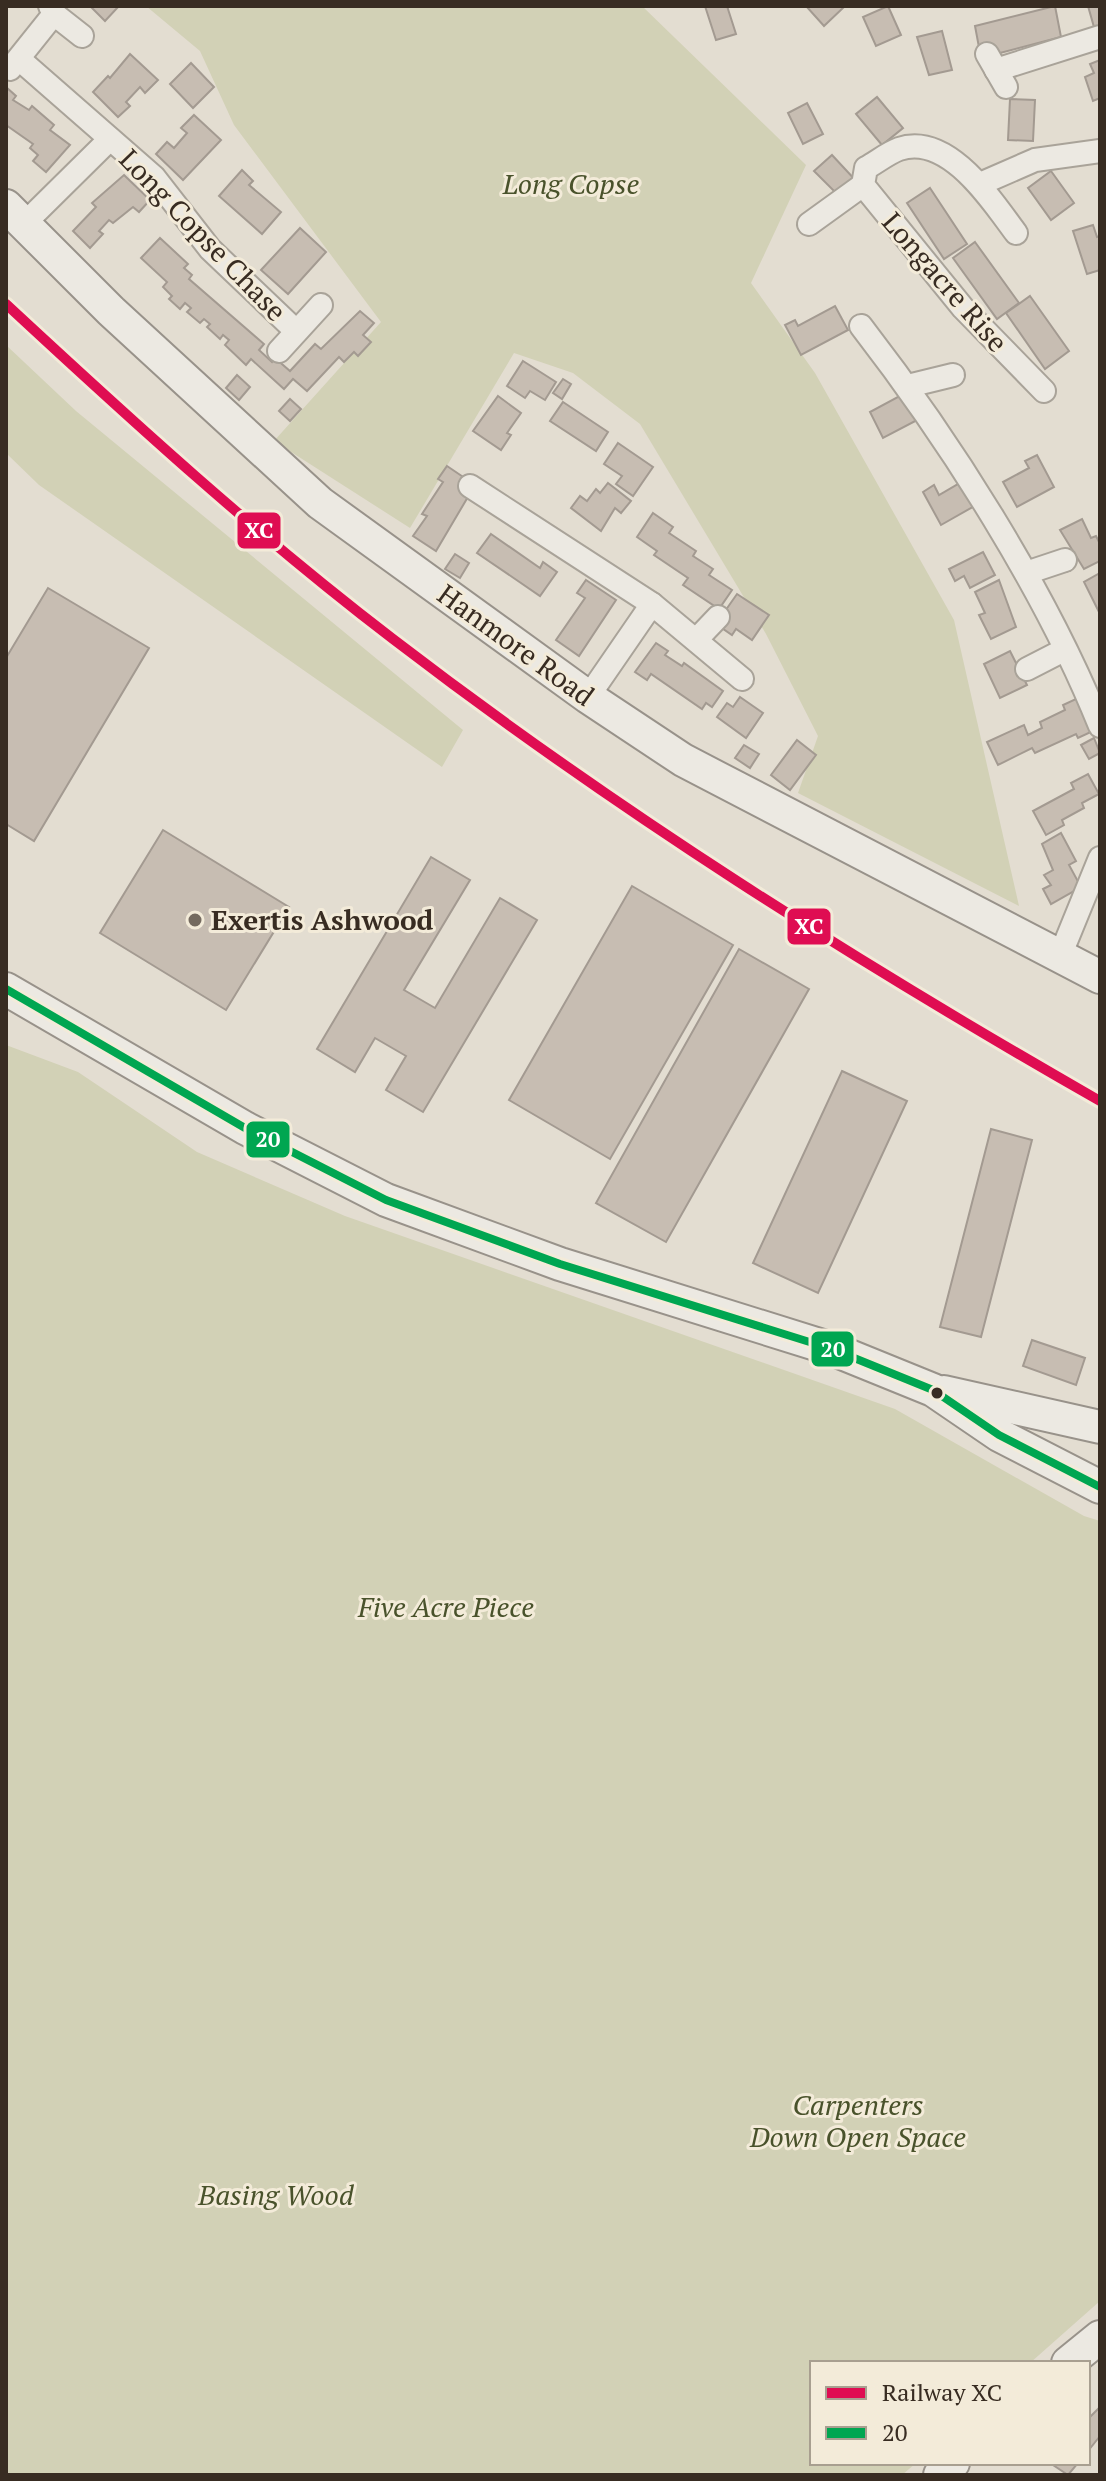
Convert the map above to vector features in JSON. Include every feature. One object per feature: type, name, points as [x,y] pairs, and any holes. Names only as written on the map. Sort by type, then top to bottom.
[{"type":"street","name":"Long Copse Chase","points":[[82,36],[52,10],[15,64],[154,177],[210,249],[296,331]]},
{"type":"street","points":[[997,71],[1100,37]]},
{"type":"street","name":"Long Copse Chase","points":[[15,215],[110,139]]},
{"type":"street","name":"Longacre Rise","points":[[809,224],[863,185],[866,168],[908,147],[923,147],[951,159],[980,184],[1016,233]]},
{"type":"street","points":[[980,184],[1035,160],[1100,151]]},
{"type":"street","name":"Longacre Rise","points":[[863,185],[963,308],[1041,378]]},
{"type":"street","name":"Hanmore Road","points":[[15,215],[111,311],[320,503],[588,697],[683,760],[1100,977]]},
{"type":"street","name":"Long Copse Chase","points":[[279,351],[321,305]]},
{"type":"street","points":[[861,326],[908,386],[1026,573],[1100,726]]},
{"type":"street","points":[[908,386],[953,375]]},
{"type":"street","points":[[470,486],[652,604],[742,679]]},
{"type":"street","points":[[1026,573],[1065,560]]},
{"type":"street","points":[[588,697],[652,604]]},
{"type":"street","points":[[697,639],[718,617]]},
{"type":"street","points":[[1027,669],[1064,650]]},
{"type":"street","points":[[1060,956],[1100,858]]},
{"type":"street","points":[[6,989],[245,1128],[386,1200],[560,1264],[821,1345],[933,1390],[1100,1427]]},
{"type":"street","points":[[933,1390],[999,1435],[1100,1487]]},
{"type":"green space","name":"Long Copse","points":[[146,6],[642,6],[806,165],[751,283],[815,373],[954,620],[1019,906],[798,793],[818,736],[766,634],[640,424],[573,373],[514,353],[410,528],[274,441],[381,322],[234,125],[200,51]]},
{"type":"green space","points":[[6,345],[76,411],[463,730],[442,767],[39,485],[6,453]]},
{"type":"green space","points":[[6,1045],[78,1072],[197,1152],[345,1216],[895,1409],[1084,1516],[1100,1521],[1100,2301],[1032,2361],[810,2361],[810,2465],[914,2465],[902,2475],[6,2475]]},
{"type":"building","points":[[90,6],[119,6],[105,21]]},
{"type":"building","points":[[705,6],[727,6],[736,34],[716,40]]},
{"type":"building","points":[[806,6],[845,6],[824,26]]},
{"type":"building","points":[[888,6],[901,35],[876,46],[863,17]]},
{"type":"building","points":[[1055,6],[1061,37],[981,58],[975,26]]},
{"type":"building","points":[[1088,6],[1100,6],[1100,26],[1094,27]]},
{"type":"building","points":[[942,31],[952,70],[929,75],[917,37]]},
{"type":"building","points":[[130,54],[158,80],[145,93],[140,87],[126,102],[130,106],[118,117],[93,92],[108,76],[110,78]]},
{"type":"building","points":[[1100,60],[1100,98],[1093,101],[1085,77],[1094,73],[1090,64]]},
{"type":"building","points":[[191,63],[214,87],[193,108],[170,84]]},
{"type":"building","points":[[6,87],[16,96],[13,100],[29,110],[32,106],[54,125],[50,130],[70,145],[46,172],[33,161],[38,155],[30,148],[33,144],[6,125]]},
{"type":"building","points":[[877,97],[903,128],[882,145],[856,114]]},
{"type":"building","points":[[1010,99],[1035,100],[1033,141],[1008,140]]},
{"type":"building","points":[[807,103],[823,134],[803,144],[788,113]]},
{"type":"building","points":[[194,115],[221,140],[183,180],[156,154],[167,142],[174,148],[187,133],[181,128]]},
{"type":"building","points":[[832,155],[858,183],[841,198],[814,171]]},
{"type":"building","points":[[242,170],[253,181],[249,185],[281,212],[262,234],[219,196]]},
{"type":"building","points":[[1051,171],[1074,203],[1051,220],[1028,188]]},
{"type":"building","points":[[124,175],[150,200],[139,212],[133,207],[113,223],[109,220],[99,231],[103,234],[90,248],[73,231],[96,207],[92,203]]},
{"type":"building","points":[[930,188],[967,244],[944,259],[907,203]]},
{"type":"building","points":[[1093,225],[1097,237],[1100,236],[1100,270],[1087,274],[1073,231]]},
{"type":"building","points":[[300,228],[326,252],[288,294],[261,270]]},
{"type":"building","points":[[160,238],[188,264],[184,268],[192,275],[189,279],[264,344],[259,350],[272,362],[275,358],[290,371],[315,344],[321,349],[360,311],[374,323],[363,335],[371,342],[358,356],[354,352],[344,362],[339,357],[307,391],[293,379],[284,389],[251,359],[246,365],[225,345],[229,340],[223,335],[220,339],[207,327],[210,324],[204,319],[200,323],[187,312],[191,308],[185,303],[180,309],[169,299],[172,296],[163,287],[167,282],[141,258]]},
{"type":"building","points":[[975,242],[1019,303],[997,319],[953,258]]},
{"type":"building","points":[[1030,296],[1069,351],[1045,369],[1006,313]]},
{"type":"building","points":[[835,306],[848,330],[801,355],[785,325],[795,320],[798,326]]},
{"type":"building","points":[[523,361],[556,382],[545,400],[530,391],[525,398],[507,386]]},
{"type":"building","points":[[237,375],[250,387],[239,400],[226,388]]},
{"type":"building","points":[[563,379],[571,384],[562,399],[553,393]]},
{"type":"building","points":[[907,392],[921,418],[883,438],[870,412]]},
{"type":"building","points":[[498,396],[521,413],[507,433],[511,435],[501,450],[473,431]]},
{"type":"building","points":[[290,399],[301,409],[290,421],[279,411]]},
{"type":"building","points":[[563,402],[608,432],[596,451],[550,421]]},
{"type":"building","points":[[618,443],[653,467],[633,496],[616,484],[622,476],[604,464]]},
{"type":"building","points":[[1037,455],[1054,487],[1017,507],[1003,482],[1029,468],[1025,461]]},
{"type":"building","points":[[447,466],[475,485],[436,551],[413,536],[427,516],[422,514],[443,482],[438,479]]},
{"type":"building","points":[[965,480],[978,504],[941,525],[923,492],[934,485],[939,495]]},
{"type":"building","points":[[608,483],[631,501],[621,513],[615,508],[601,531],[571,508],[580,496],[587,501],[596,489],[600,493]]},
{"type":"building","points":[[653,513],[673,527],[669,533],[696,551],[693,556],[713,569],[709,575],[732,590],[719,609],[683,585],[688,578],[654,555],[657,551],[637,537]]},
{"type":"building","points":[[1082,519],[1091,538],[1096,536],[1100,544],[1100,561],[1084,569],[1060,530]]},
{"type":"building","points":[[491,534],[540,568],[543,562],[557,572],[540,596],[477,553]]},
{"type":"building","points":[[983,552],[995,575],[970,588],[964,576],[955,581],[949,569]]},
{"type":"building","points":[[455,554],[469,563],[460,578],[445,569]]},
{"type":"building","points":[[1100,573],[1100,614],[1084,582]]},
{"type":"building","points":[[586,580],[616,600],[579,656],[556,640],[585,598],[577,593]]},
{"type":"building","points":[[999,580],[1016,627],[991,639],[979,615],[985,613],[975,592]]},
{"type":"building","points":[[48,588],[149,648],[34,841],[6,824],[6,658]]},
{"type":"building","points":[[737,594],[769,615],[752,640],[736,629],[732,635],[716,624]]},
{"type":"building","points":[[656,643],[668,651],[665,655],[682,666],[684,663],[723,691],[712,707],[706,703],[702,709],[651,674],[647,680],[635,672]]},
{"type":"building","points":[[1010,651],[1027,685],[1000,698],[984,664]]},
{"type":"building","points":[[740,697],[763,713],[746,738],[717,717],[727,703],[733,707]]},
{"type":"building","points":[[1078,698],[1093,731],[1078,738],[1076,734],[1035,753],[1032,748],[998,765],[987,742],[1024,725],[1028,735],[1042,728],[1040,722],[1065,710],[1063,705]]},
{"type":"building","points":[[1094,738],[1100,753],[1089,759],[1081,745]]},
{"type":"building","points":[[797,740],[816,755],[790,790],[771,775]]},
{"type":"building","points":[[744,745],[759,754],[750,768],[735,758]]},
{"type":"building","points":[[1088,774],[1099,794],[1082,803],[1084,808],[1062,820],[1064,825],[1046,835],[1033,811],[1074,789],[1071,783]]},
{"type":"building","name":"Exertis Ashwood","points":[[163,830],[289,907],[226,1010],[100,933]]},
{"type":"building","points":[[1061,833],[1076,861],[1069,865],[1081,887],[1051,904],[1043,889],[1051,885],[1044,875],[1053,870],[1042,844]]},
{"type":"building","points":[[431,857],[470,880],[404,990],[435,1008],[500,898],[537,920],[423,1112],[386,1090],[406,1056],[375,1038],[355,1072],[317,1049]]},
{"type":"building","points":[[632,886],[733,945],[610,1159],[509,1100]]},
{"type":"building","points":[[739,949],[809,989],[666,1242],[596,1203]]},
{"type":"building","points":[[842,1071],[907,1101],[818,1293],[753,1263]]},
{"type":"building","points":[[991,1129],[1032,1140],[981,1337],[940,1327]]},
{"type":"building","points":[[1032,1340],[1085,1358],[1076,1385],[1023,1366]]},
{"type":"building","points":[[1100,2407],[1100,2436],[1090,2448],[1090,2417]]},
{"type":"building","points":[[1053,2465],[1076,2465],[1068,2475]]},
{"type":"rail line","name":"XC","points":[[6,304],[244,518],[342,600],[478,702],[739,882],[918,994],[1100,1101]]},
{"type":"transit line","name":"20","points":[[6,989],[245,1128],[386,1200],[560,1264],[832,1349],[933,1390],[999,1435],[1100,1487]]},
{"type":"place","name":"Exertis Ashwood","points":[[195,920]]},
{"type":"park label","name":"Five Acre Piece","points":[[446,1607]]},
{"type":"park label","name":"Carpenters Down Open Space","points":[[858,2121]]},
{"type":"park label","name":"Basing Wood","points":[[276,2195]]}]
